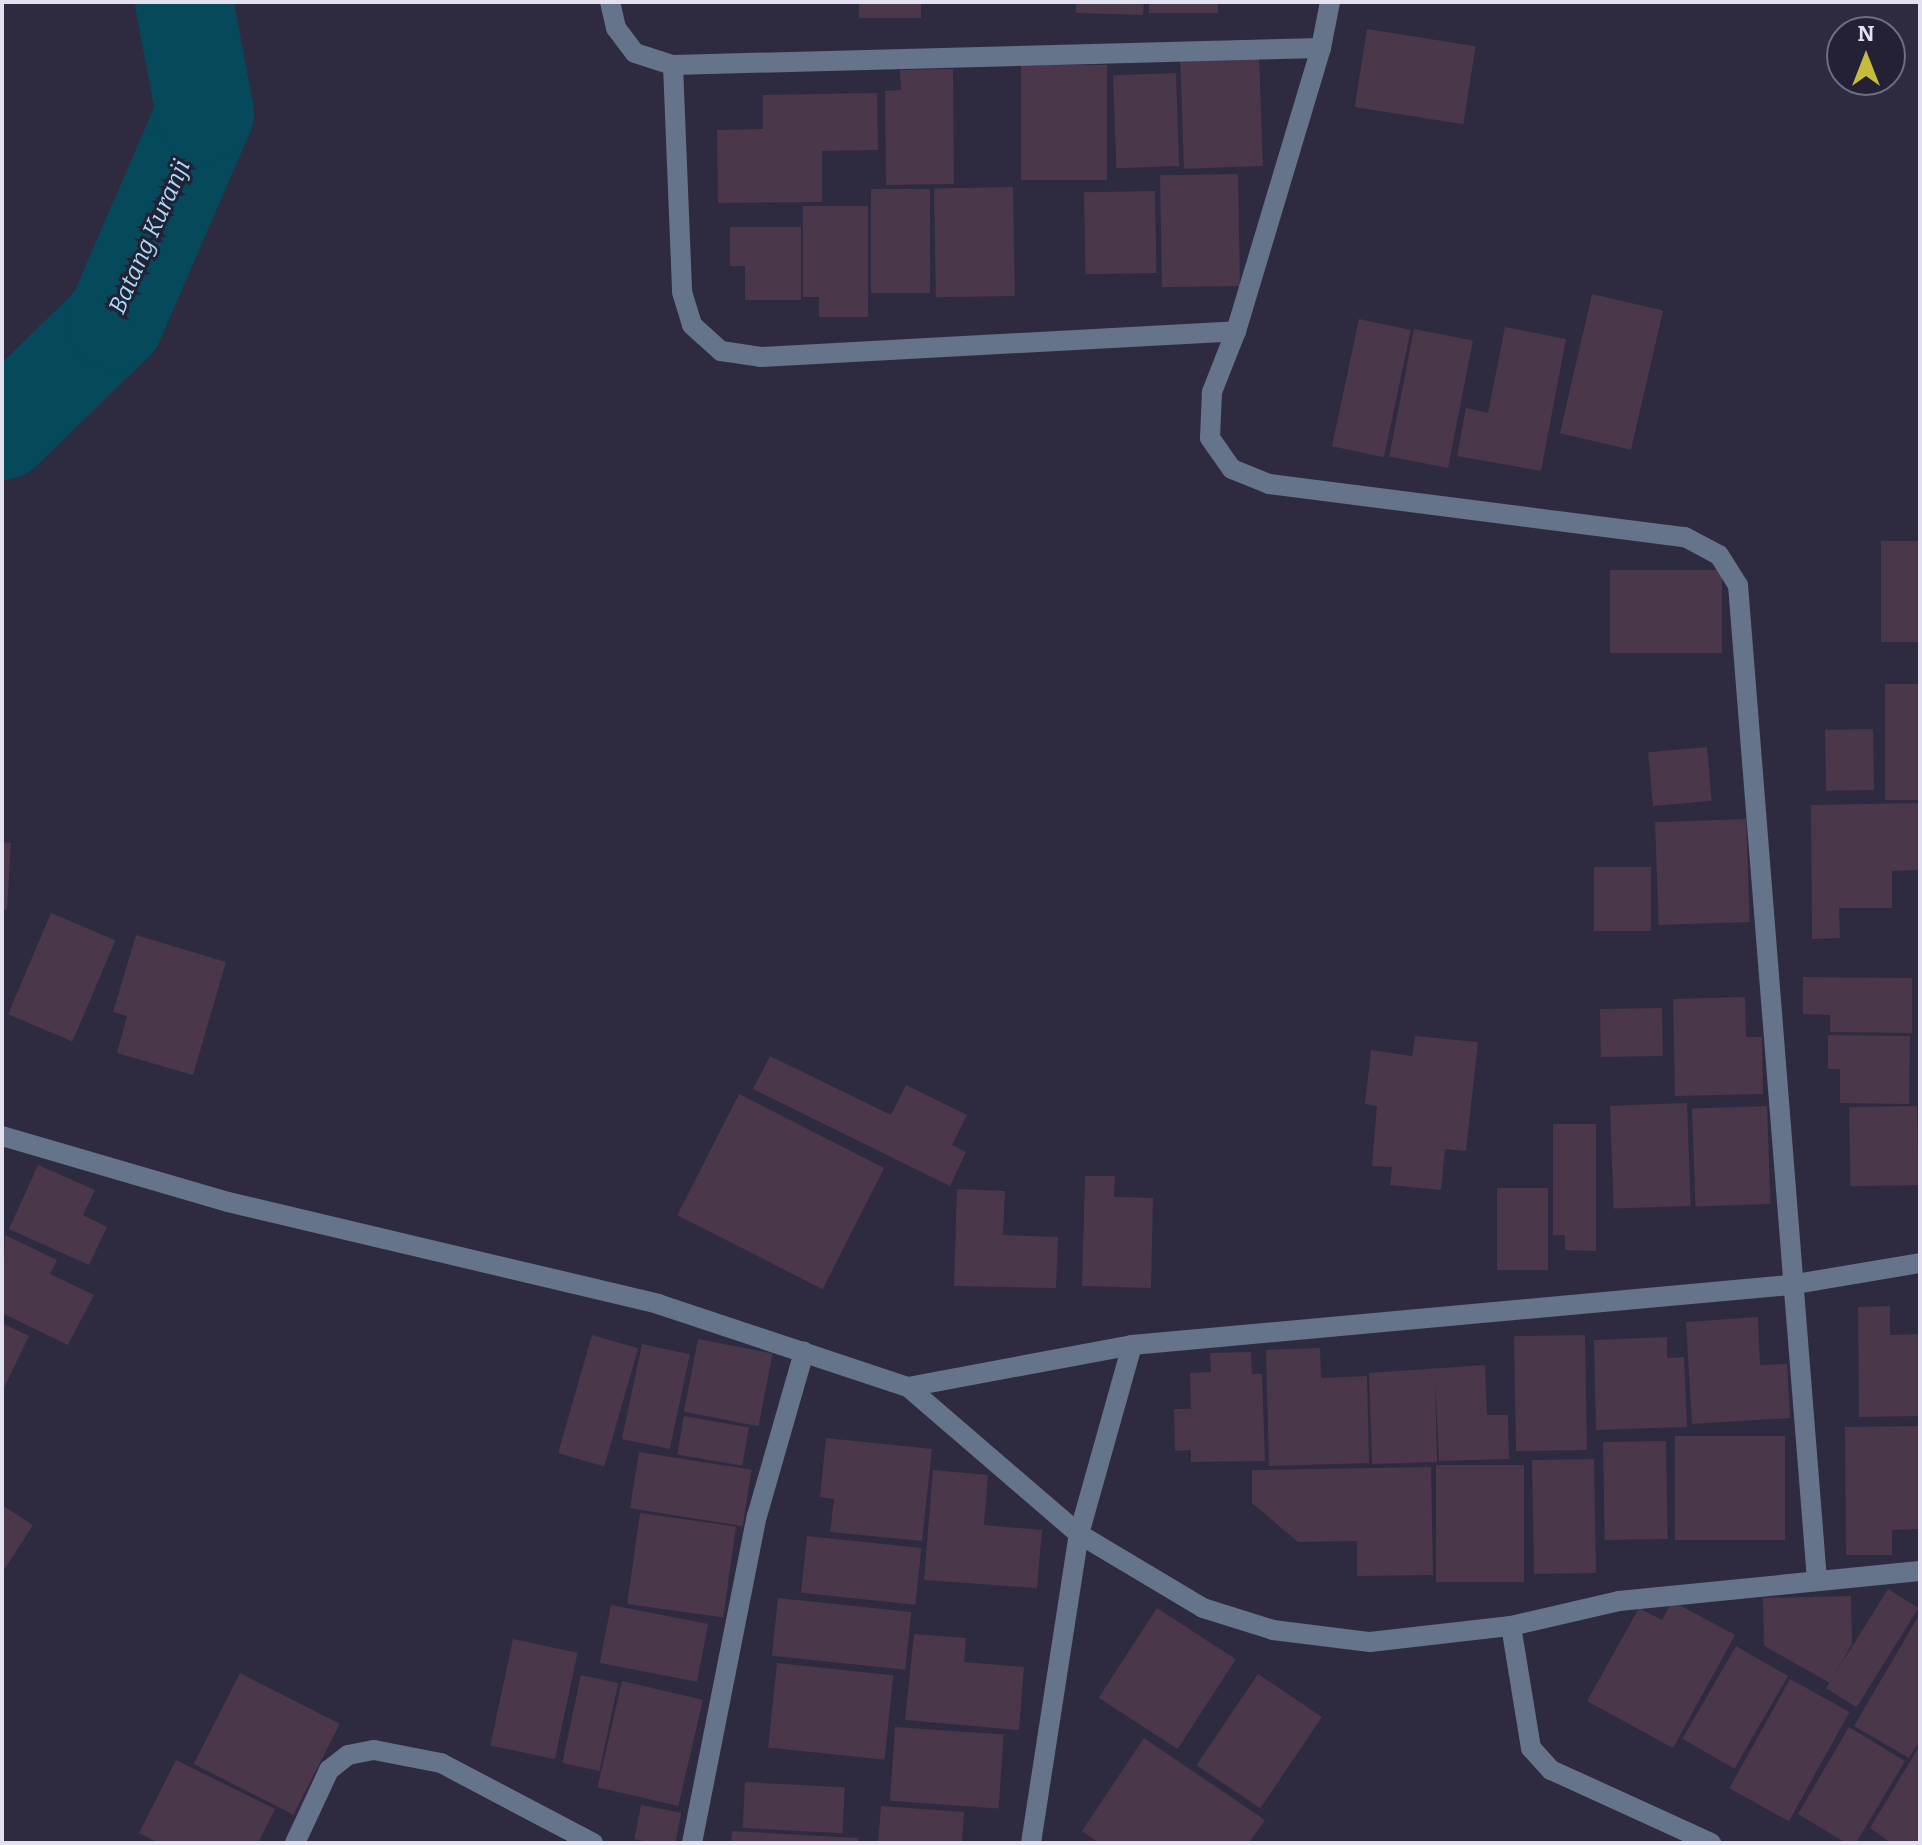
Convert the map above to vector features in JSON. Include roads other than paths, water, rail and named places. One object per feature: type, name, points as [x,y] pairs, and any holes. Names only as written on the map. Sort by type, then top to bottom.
[{"type":"street","points":[[610,2],[616,28],[635,53],[673,65],[1321,48]]},
{"type":"street","points":[[1330,2],[1321,48],[1236,331],[1212,392],[1210,438],[1232,469],[1269,484],[1685,537],[1719,555],[1738,585],[1745,629],[1790,1285],[1817,1581]]},
{"type":"street","points":[[673,65],[682,292],[692,325],[721,351],[761,357],[1236,331]]},
{"type":"street","points":[[2,1136],[228,1202],[658,1304],[908,1387],[1079,1534],[1203,1608],[1273,1630],[1370,1642],[1511,1626],[1619,1601],[1920,1571]]},
{"type":"street","points":[[908,1387],[1132,1345],[1790,1285],[1920,1263]]},
{"type":"street","points":[[1031,1843],[1079,1534],[1132,1345]]},
{"type":"street","points":[[692,1843],[757,1516],[804,1352]]},
{"type":"street","points":[[1511,1626],[1531,1748],[1551,1770],[1711,1843]]},
{"type":"street","points":[[295,1843],[329,1770],[348,1755],[374,1750],[441,1763],[593,1843]]},
{"type":"waterway","name":"Batang Kuranji","points":[[2,431],[115,321],[205,113],[184,2]]}]
